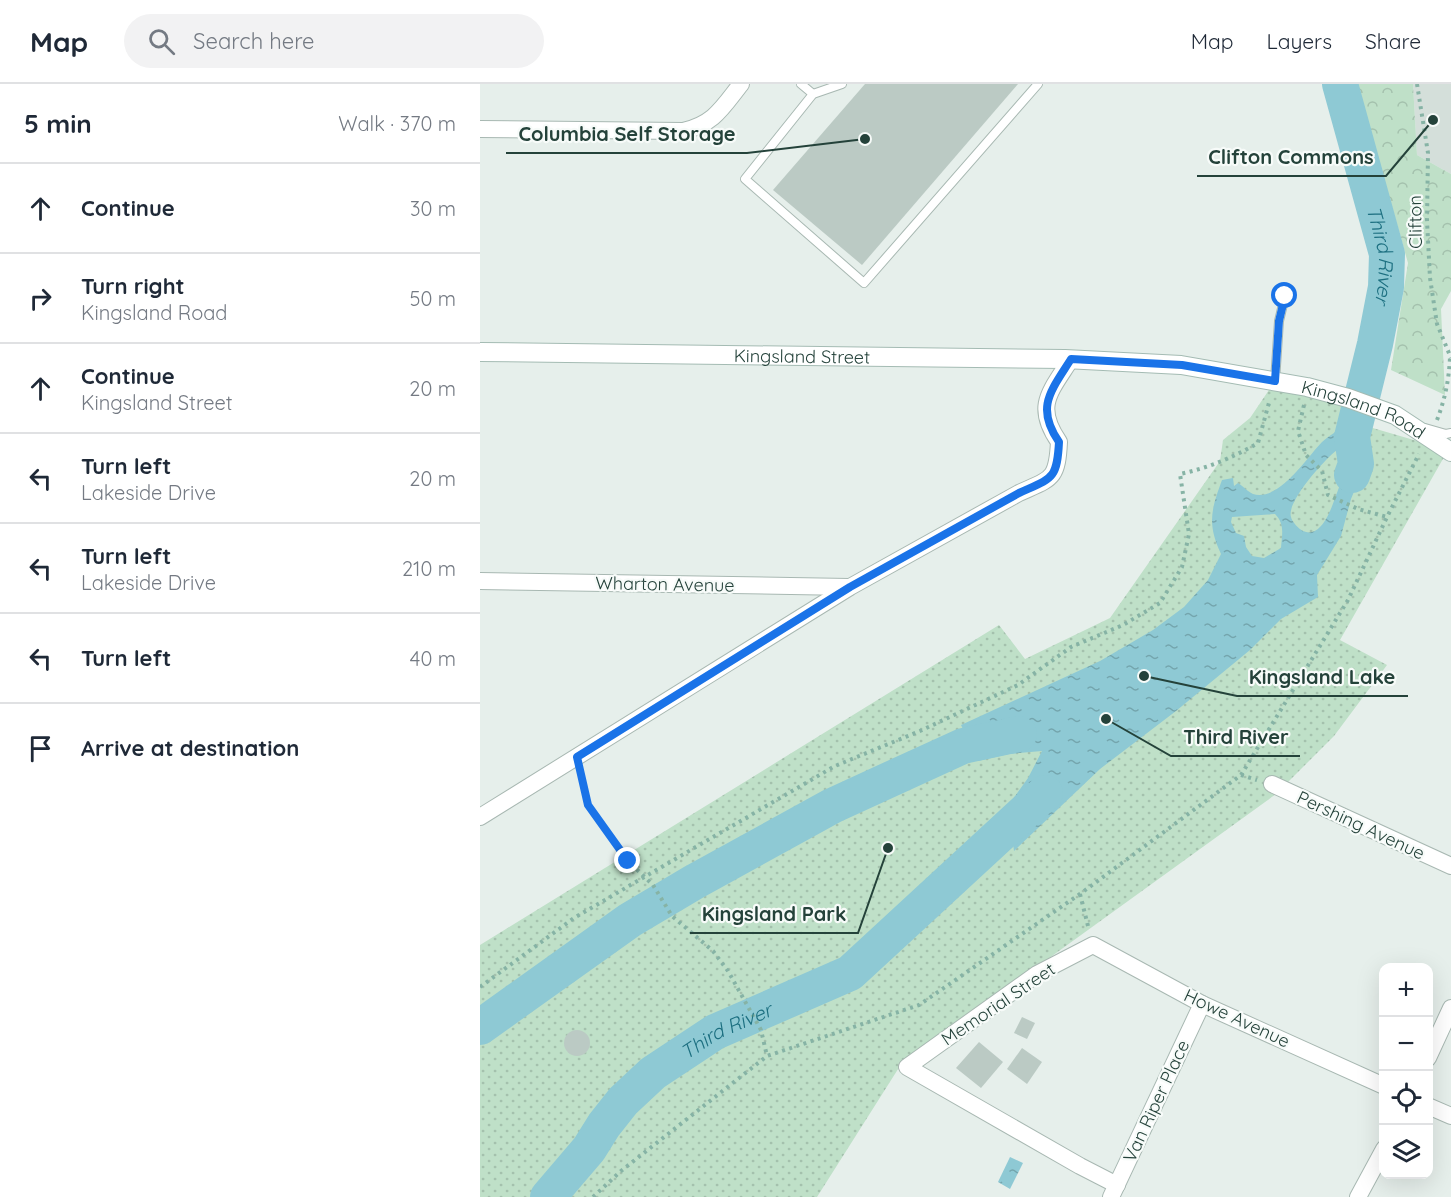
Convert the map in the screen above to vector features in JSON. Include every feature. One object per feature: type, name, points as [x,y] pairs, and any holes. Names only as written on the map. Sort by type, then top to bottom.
[{"type":"main road","name":"Kingsland Street","points":[[480,352],[1126,360]]},
{"type":"main road","name":"Kingsland Road","points":[[1126,360],[1182,365],[1273,390],[1348,398],[1378,408],[1408,422],[1451,452]]},
{"type":"street","points":[[480,129],[683,131],[700,127],[717,115],[741,84]]},
{"type":"street","points":[[482,815],[850,587],[1019,493],[1046,481],[1056,470],[1059,442],[1050,428],[1046,404],[1049,393],[1071,359]]},
{"type":"street","name":"Wharton Avenue","points":[[480,581],[850,587]]},
{"type":"street","name":"Pershing Avenue","points":[[1272,784],[1451,866]]},
{"type":"street","name":"Howe Avenue","points":[[1093,945],[1202,1004],[1379,1084]]},
{"type":"street","name":"Memorial Street","points":[[1093,945],[1037,974],[907,1067],[1060,1156],[1114,1191]]},
{"type":"street","name":"Van Riper Place","points":[[1114,1191],[1202,1004]]},
{"type":"street","points":[[1433,1047],[1451,1008]]},
{"type":"street","points":[[1433,1108],[1451,1116]]},
{"type":"street","points":[[1358,1197],[1379,1157]]},
{"type":"lane","points":[[801,84],[813,94]]},
{"type":"lane","points":[[842,84],[813,94],[745,179],[864,283],[1038,84]]},
{"type":"lane","points":[[1273,390],[1279,321],[1285,296]]},
{"type":"lane","points":[[1408,422],[1446,434],[1451,433]]},
{"type":"path","name":"Clifton","points":[[1416,84],[1428,153],[1427,221],[1430,278],[1437,324],[1450,357]]},
{"type":"path","points":[[1437,421],[1446,396],[1450,357]]},
{"type":"path","points":[[480,987],[573,918],[835,766],[920,731],[1018,685],[1071,647],[1123,625],[1160,603],[1182,567],[1189,534],[1180,474],[1202,469],[1241,453],[1258,443],[1273,390]]},
{"type":"path","points":[[1304,405],[1298,431],[1306,455],[1322,471],[1328,495],[1358,509],[1387,517]]},
{"type":"path","points":[[593,1197],[766,1056],[919,1005],[1080,894],[1241,775],[1348,600],[1419,454]]},
{"type":"path","points":[[577,757],[588,805],[628,861],[653,885],[672,916],[713,951],[728,971],[761,1029],[766,1056]]},
{"type":"path","points":[[1080,894],[1093,945]]},
{"type":"shaded area","points":[[1413,84],[1451,84],[1451,174],[1417,155]]},
{"type":"green space","points":[[1357,84],[1413,84],[1417,155],[1451,174],[1451,291],[1441,309],[1445,395],[1391,370],[1408,263]]},
{"type":"green space","points":[[1275,381],[1348,398],[1342,419],[1448,450],[1340,640],[1387,665],[1334,736],[1276,794],[900,1066],[817,1197],[480,1197],[480,945],[999,625],[1025,659],[1110,618],[1220,461],[1223,440],[1250,418]]},
{"type":"water","points":[[1343,424],[1363,431],[1360,446],[1365,458],[1341,536],[1317,575],[1318,597],[1281,619],[1250,650],[1100,769],[1014,851],[1008,806],[1028,778],[1042,751],[1009,754],[978,761],[961,725],[1100,661],[1153,630],[1184,607],[1208,580],[1221,554],[1214,534],[1212,517],[1222,480],[1233,478],[1234,486],[1238,483],[1253,494],[1263,495],[1273,491],[1292,477],[1322,442]],"holes":[[[1337,450],[1341,451],[1344,456],[1344,475],[1330,511],[1322,525],[1316,530],[1303,531],[1291,517],[1294,501],[1316,471]],[[1275,514],[1282,525],[1281,548],[1264,558],[1252,556],[1246,547],[1244,536],[1236,533],[1231,522],[1232,517]]]},
{"type":"water","points":[[1010,1157],[1023,1163],[1010,1189],[998,1182]]},
{"type":"building","points":[[865,84],[1018,84],[862,265],[773,190]]},
{"type":"building","points":[[1022,1017],[1035,1023],[1027,1039],[1014,1033]]},
{"type":"building","points":[[577,1030],[586,1034],[590,1043],[586,1052],[577,1056],[568,1052],[564,1043],[568,1034]]},
{"type":"building","points":[[979,1042],[1003,1062],[981,1088],[956,1068]]},
{"type":"building","points":[[1022,1048],[1042,1062],[1027,1084],[1007,1069]]},
{"type":"waterway","name":"Third River","points":[[1340,84],[1387,254],[1386,287],[1375,344],[1352,437],[1356,464],[1352,475]]},
{"type":"waterway","name":"Third River","points":[[480,1027],[630,920],[832,806],[963,746],[1019,734]]},
{"type":"waterway","name":"Third River","points":[[548,1197],[589,1149],[623,1101],[653,1073],[715,1032],[850,973],[1045,793]]},
{"type":"place","name":"Clifton Commons","points":[[1433,120]]},
{"type":"place","name":"Columbia Self Storage","points":[[865,139]]},
{"type":"place","name":"Kingsland Lake","points":[[1144,676]]},
{"type":"place","name":"Third River","points":[[1106,719]]},
{"type":"place","name":"Kingsland Park","points":[[888,848]]},
{"type":"route","points":[[628,861],[588,805],[577,757],[850,587],[1019,493],[1046,481],[1056,470],[1059,442],[1050,428],[1046,404],[1049,393],[1071,359],[1126,360],[1182,365],[1275,381],[1279,321],[1285,296]]}]
